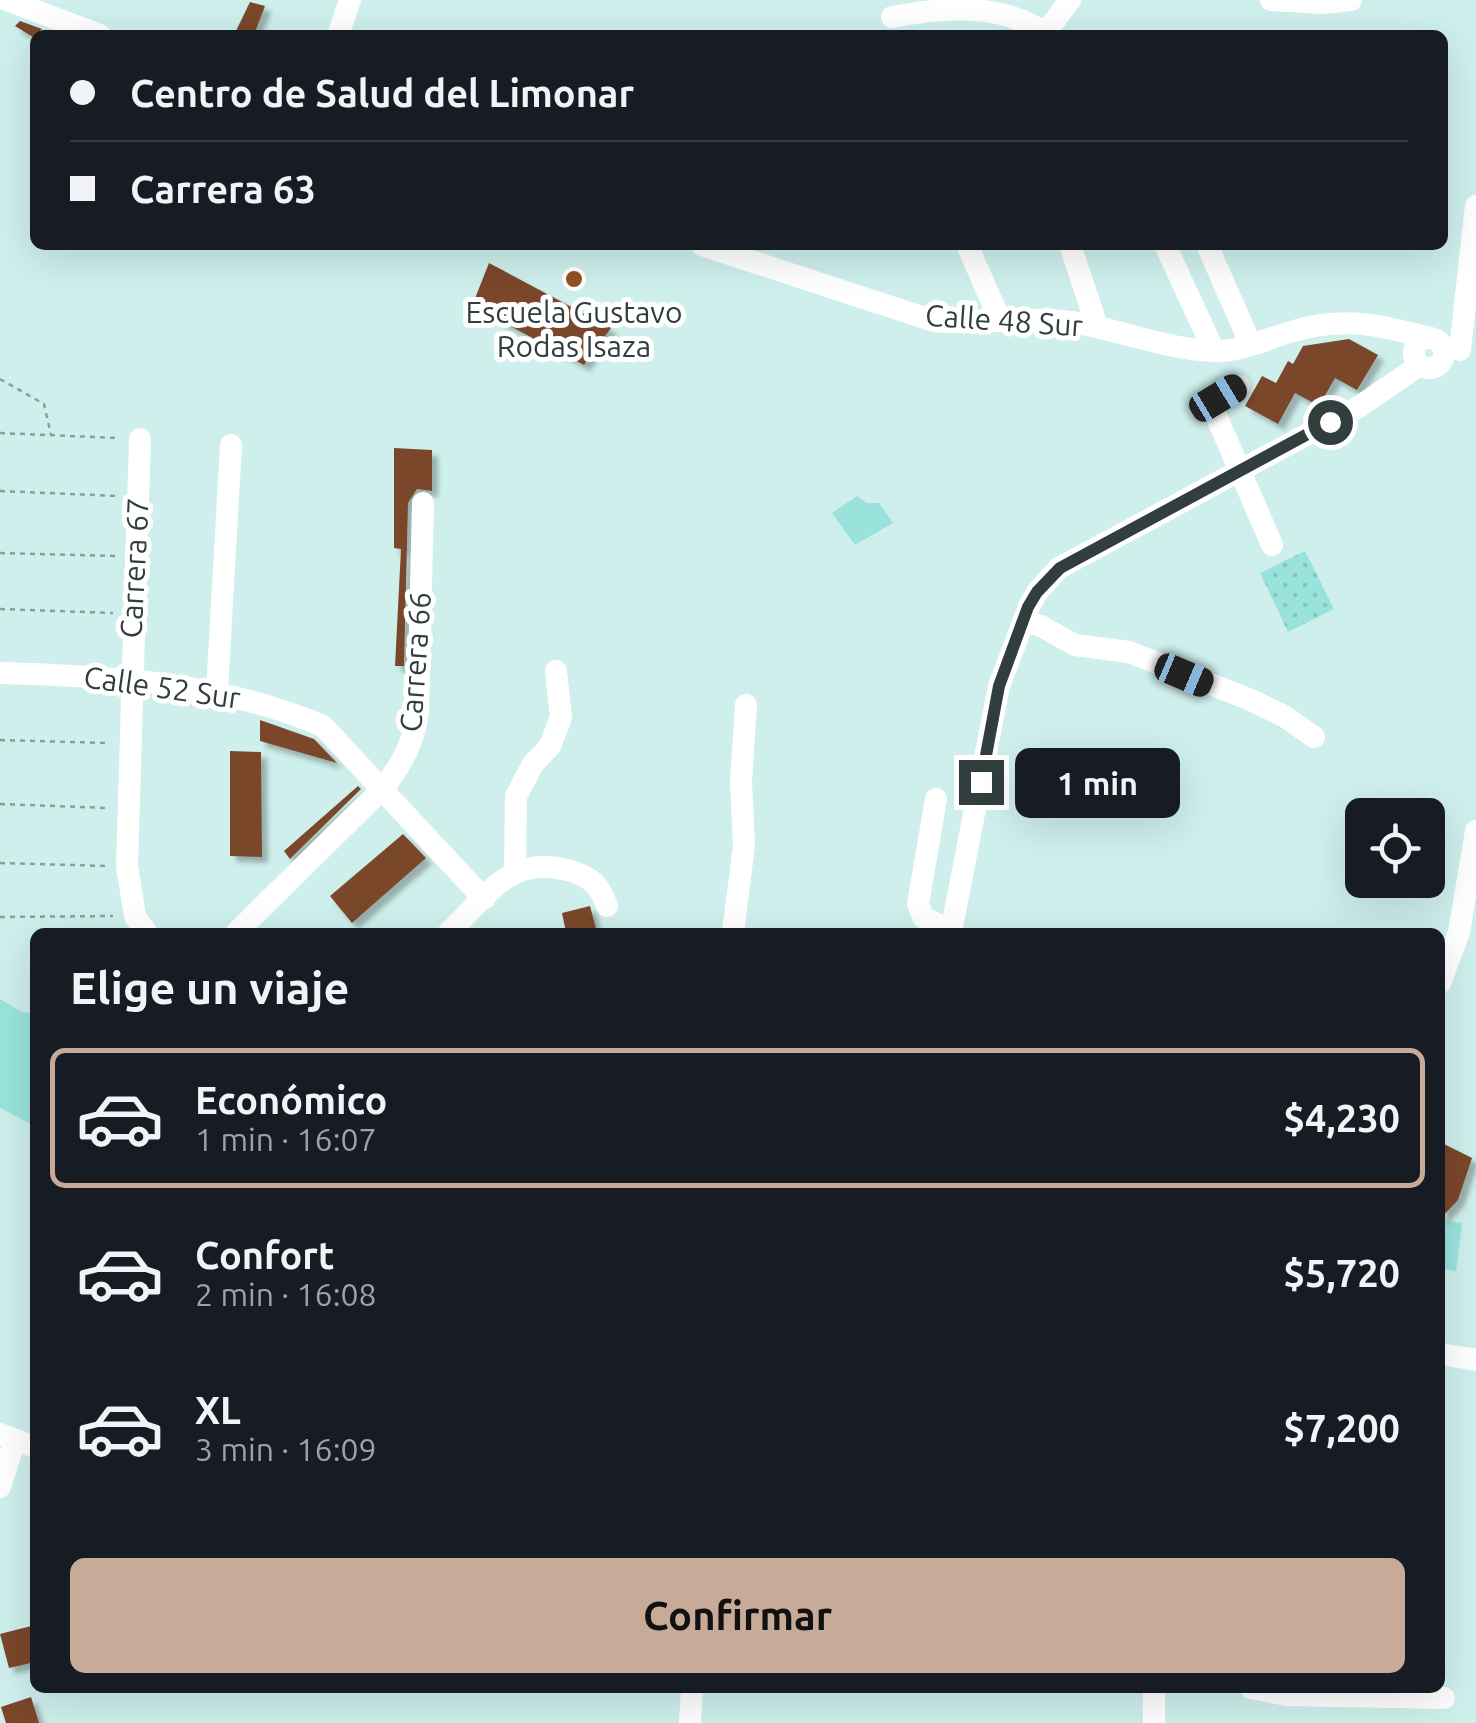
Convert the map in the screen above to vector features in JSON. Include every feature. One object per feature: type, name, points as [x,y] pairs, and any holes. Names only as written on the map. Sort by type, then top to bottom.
[{"type":"street","points":[[7,0],[87,30]]},
{"type":"street","points":[[340,30],[350,0]]},
{"type":"street","points":[[1049,30],[1070,0]]},
{"type":"street","points":[[1271,0],[1351,0]]},
{"type":"street","points":[[892,17],[939,9],[982,9],[1039,30]]},
{"type":"street","points":[[952,928],[999,686],[1037,592],[1060,568],[1360,406],[1420,365],[1414,352],[1422,339],[1452,347],[1476,206]]},
{"type":"street","name":"Calle 48 Sur","points":[[719,250],[825,282],[918,317],[956,323],[1039,318],[1097,326],[1165,345],[1214,351],[1251,345],[1298,329],[1363,322],[1452,347]]},
{"type":"street","points":[[969,250],[1000,320]]},
{"type":"street","points":[[1072,250],[1097,326]]},
{"type":"street","points":[[1167,250],[1214,351]]},
{"type":"street","points":[[1210,250],[1251,345]]},
{"type":"street","points":[[1239,386],[1218,398],[1215,412],[1272,545]]},
{"type":"street","name":"Carrera 67","points":[[140,439],[127,866],[141,924]]},
{"type":"street","points":[[217,691],[231,445]]},
{"type":"street","name":"Carrera 66","points":[[241,928],[383,788],[413,741],[418,712],[423,503]]},
{"type":"street","points":[[1024,621],[1075,645],[1130,652],[1251,700],[1314,737]]},
{"type":"street","points":[[515,870],[516,796],[532,764],[550,746],[561,717],[556,671]]},
{"type":"street","name":"Calle 52 Sur","points":[[0,673],[131,678],[217,691],[323,726],[484,899]]},
{"type":"street","points":[[734,928],[744,846],[741,781],[746,706]]},
{"type":"street","points":[[936,799],[918,904],[924,918],[943,928]]},
{"type":"street","points":[[1445,970],[1459,932],[1476,831]]},
{"type":"street","points":[[453,928],[515,870],[543,864],[592,878],[608,906]]},
{"type":"street","points":[[1445,1355],[1476,1360]]},
{"type":"street","points":[[0,1487],[17,1441]]},
{"type":"street","points":[[690,1723],[692,1693]]},
{"type":"street","points":[[1154,1693],[1154,1723]]},
{"type":"street","points":[[1277,1693],[1444,1698]]},
{"type":"path","points":[[0,379],[44,404],[51,436]]},
{"type":"path","points":[[0,434],[140,439]]},
{"type":"path","points":[[0,490],[139,496]]},
{"type":"path","points":[[0,553],[137,557]]},
{"type":"path","points":[[0,609],[133,614]]},
{"type":"path","points":[[0,740],[130,744]]},
{"type":"path","points":[[0,804],[127,808]]},
{"type":"path","points":[[0,864],[127,866]]},
{"type":"path","points":[[0,917],[141,924]]},
{"type":"shaded area","points":[[857,496],[867,503],[879,503],[893,523],[855,545],[832,513]]},
{"type":"shaded area","points":[[1305,551],[1334,609],[1288,632],[1260,573]]},
{"type":"shaded area","points":[[0,999],[30,1013],[30,1123],[0,1108]]},
{"type":"shaded area","points":[[1445,1221],[1462,1223],[1456,1271],[1445,1270]]},
{"type":"building","points":[[250,2],[265,6],[256,30],[236,30]]},
{"type":"building","points":[[20,21],[42,29],[30,30],[30,35],[15,26]]},
{"type":"building","points":[[489,263],[611,328],[584,365],[472,306]]},
{"type":"building","points":[[1349,339],[1378,355],[1357,390],[1335,378],[1319,406],[1295,393],[1278,424],[1245,406],[1262,376],[1276,383],[1288,361],[1293,364],[1303,346]]},
{"type":"building","points":[[394,448],[432,450],[432,491],[417,489],[408,503],[404,666],[395,666],[401,549],[394,548]]},
{"type":"building","points":[[260,720],[314,739],[337,763],[260,741]]},
{"type":"building","points":[[230,751],[261,752],[262,857],[230,856]]},
{"type":"building","points":[[358,786],[361,789],[290,859],[284,851]]},
{"type":"building","points":[[403,834],[426,858],[352,923],[330,896]]},
{"type":"building","points":[[590,906],[596,928],[565,928],[562,913]]},
{"type":"building","points":[[1445,1144],[1472,1158],[1458,1200],[1445,1214]]},
{"type":"building","points":[[30,1626],[30,1663],[9,1668],[0,1634]]},
{"type":"building","points":[[31,1697],[39,1723],[6,1723],[1,1707]]},
{"type":"place","name":"Escuela Gustavo Rodas Isaza","points":[[574,279]]},
{"type":"route","points":[[981,782],[999,686],[1028,607],[1060,568],[1330,422]]}]
